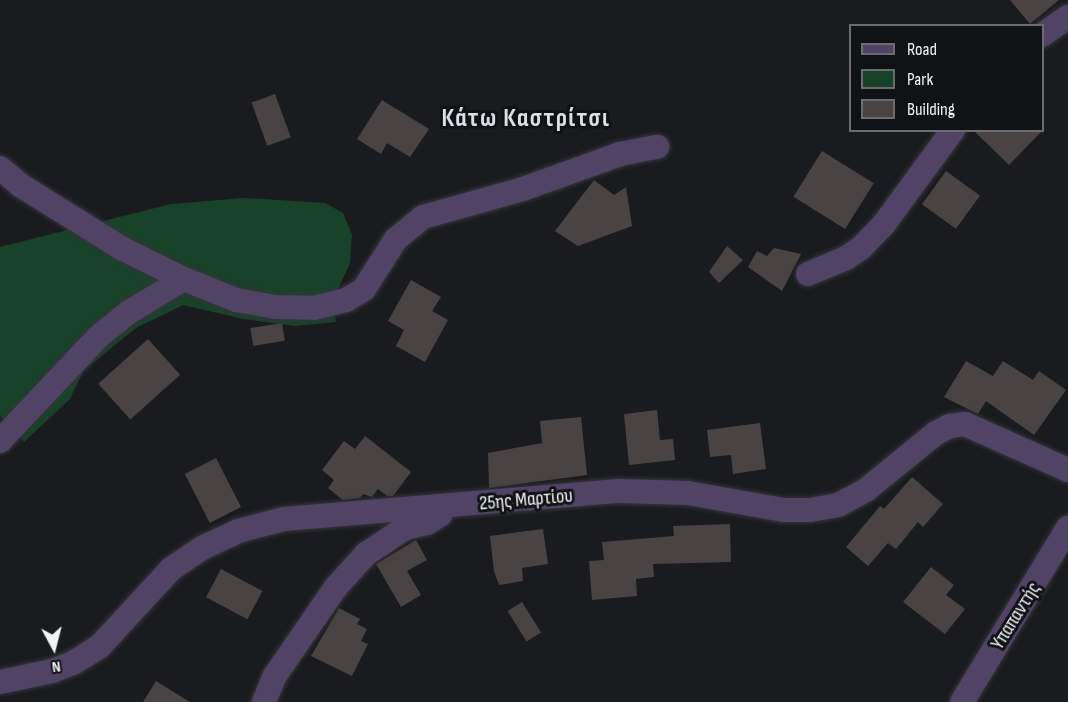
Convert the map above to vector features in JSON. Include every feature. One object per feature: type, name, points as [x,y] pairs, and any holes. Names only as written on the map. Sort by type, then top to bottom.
[{"type":"street","points":[[1044,33],[1068,17]]},
{"type":"street","points":[[808,274],[846,258],[861,248],[884,225],[952,132]]},
{"type":"street","points":[[0,168],[20,185],[123,249],[184,279],[236,300],[275,307],[314,308],[346,300],[364,289],[396,239],[423,217],[523,189],[620,154],[657,147]]},
{"type":"street","points":[[0,441],[98,337],[129,312],[184,279]]},
{"type":"street","name":"25ης Μαρτίου","points":[[0,682],[52,671],[73,663],[100,646],[171,569],[202,548],[238,531],[284,519],[357,511],[442,507],[619,491],[688,494],[783,510],[810,510],[838,505],[866,490],[936,433],[950,426],[965,424],[1068,470]]},
{"type":"street","points":[[264,702],[274,677],[336,586],[366,554],[405,528],[427,523],[440,515],[442,507]]},
{"type":"street","name":"Υπαπαντής","points":[[962,702],[1068,528]]},
{"type":"green space","points":[[244,198],[325,203],[343,213],[352,235],[350,263],[333,300],[336,322],[295,326],[243,319],[183,305],[136,328],[83,371],[70,399],[24,442],[0,416],[0,247],[171,204]]},
{"type":"building","points":[[1010,0],[1059,0],[1030,24]]},
{"type":"building","points":[[275,94],[291,137],[267,146],[252,103]]},
{"type":"building","points":[[382,100],[429,129],[410,157],[387,143],[381,154],[357,139]]},
{"type":"building","points":[[975,132],[1041,132],[1009,165]]},
{"type":"building","points":[[822,151],[874,183],[845,229],[793,197]]},
{"type":"building","points":[[946,171],[980,196],[956,229],[922,204]]},
{"type":"building","points":[[594,180],[614,195],[626,187],[632,226],[578,246],[555,231]]},
{"type":"building","points":[[727,246],[743,260],[719,283],[709,272]]},
{"type":"building","points":[[774,248],[801,254],[782,291],[748,267],[757,251],[767,256]]},
{"type":"building","points":[[411,280],[441,297],[432,311],[448,320],[425,362],[396,346],[404,330],[388,321]]},
{"type":"building","points":[[282,323],[285,341],[253,346],[250,328]]},
{"type":"building","points":[[148,339],[180,375],[130,420],[98,384]]},
{"type":"building","points":[[966,361],[993,376],[1003,361],[1033,380],[1039,371],[1066,390],[1034,435],[986,401],[978,414],[944,397]]},
{"type":"building","points":[[657,410],[660,440],[673,439],[675,460],[629,465],[624,414]]},
{"type":"building","points":[[581,417],[587,475],[489,488],[488,453],[542,443],[540,421]]},
{"type":"building","points":[[760,423],[766,469],[733,474],[731,455],[710,457],[707,430]]},
{"type":"building","points":[[365,436],[411,472],[393,496],[387,496],[378,489],[372,497],[363,494],[360,498],[343,500],[328,488],[334,480],[322,470],[344,441],[355,449]]},
{"type":"building","points":[[216,458],[241,507],[210,523],[185,474]]},
{"type":"building","points":[[912,477],[943,504],[923,527],[918,522],[896,549],[888,543],[868,566],[846,547],[880,506],[884,509]]},
{"type":"building","points":[[730,524],[731,562],[653,564],[654,577],[636,579],[637,596],[592,600],[589,561],[604,560],[602,542],[674,536],[673,526]]},
{"type":"building","points":[[543,529],[548,564],[522,568],[523,581],[499,585],[494,571],[490,536]]},
{"type":"building","points":[[416,540],[427,560],[407,571],[421,595],[401,607],[376,564]]},
{"type":"building","points":[[931,567],[954,585],[946,595],[965,609],[945,634],[903,602]]},
{"type":"building","points":[[221,569],[262,591],[247,619],[206,597]]},
{"type":"building","points":[[522,602],[541,633],[527,642],[508,611]]},
{"type":"building","points":[[339,608],[360,619],[357,624],[367,629],[361,641],[368,644],[352,676],[311,656]]},
{"type":"building","points":[[156,681],[190,702],[143,702]]},
{"type":"district","name":"Κάτω Καστρίτσι","points":[[526,119]]}]
